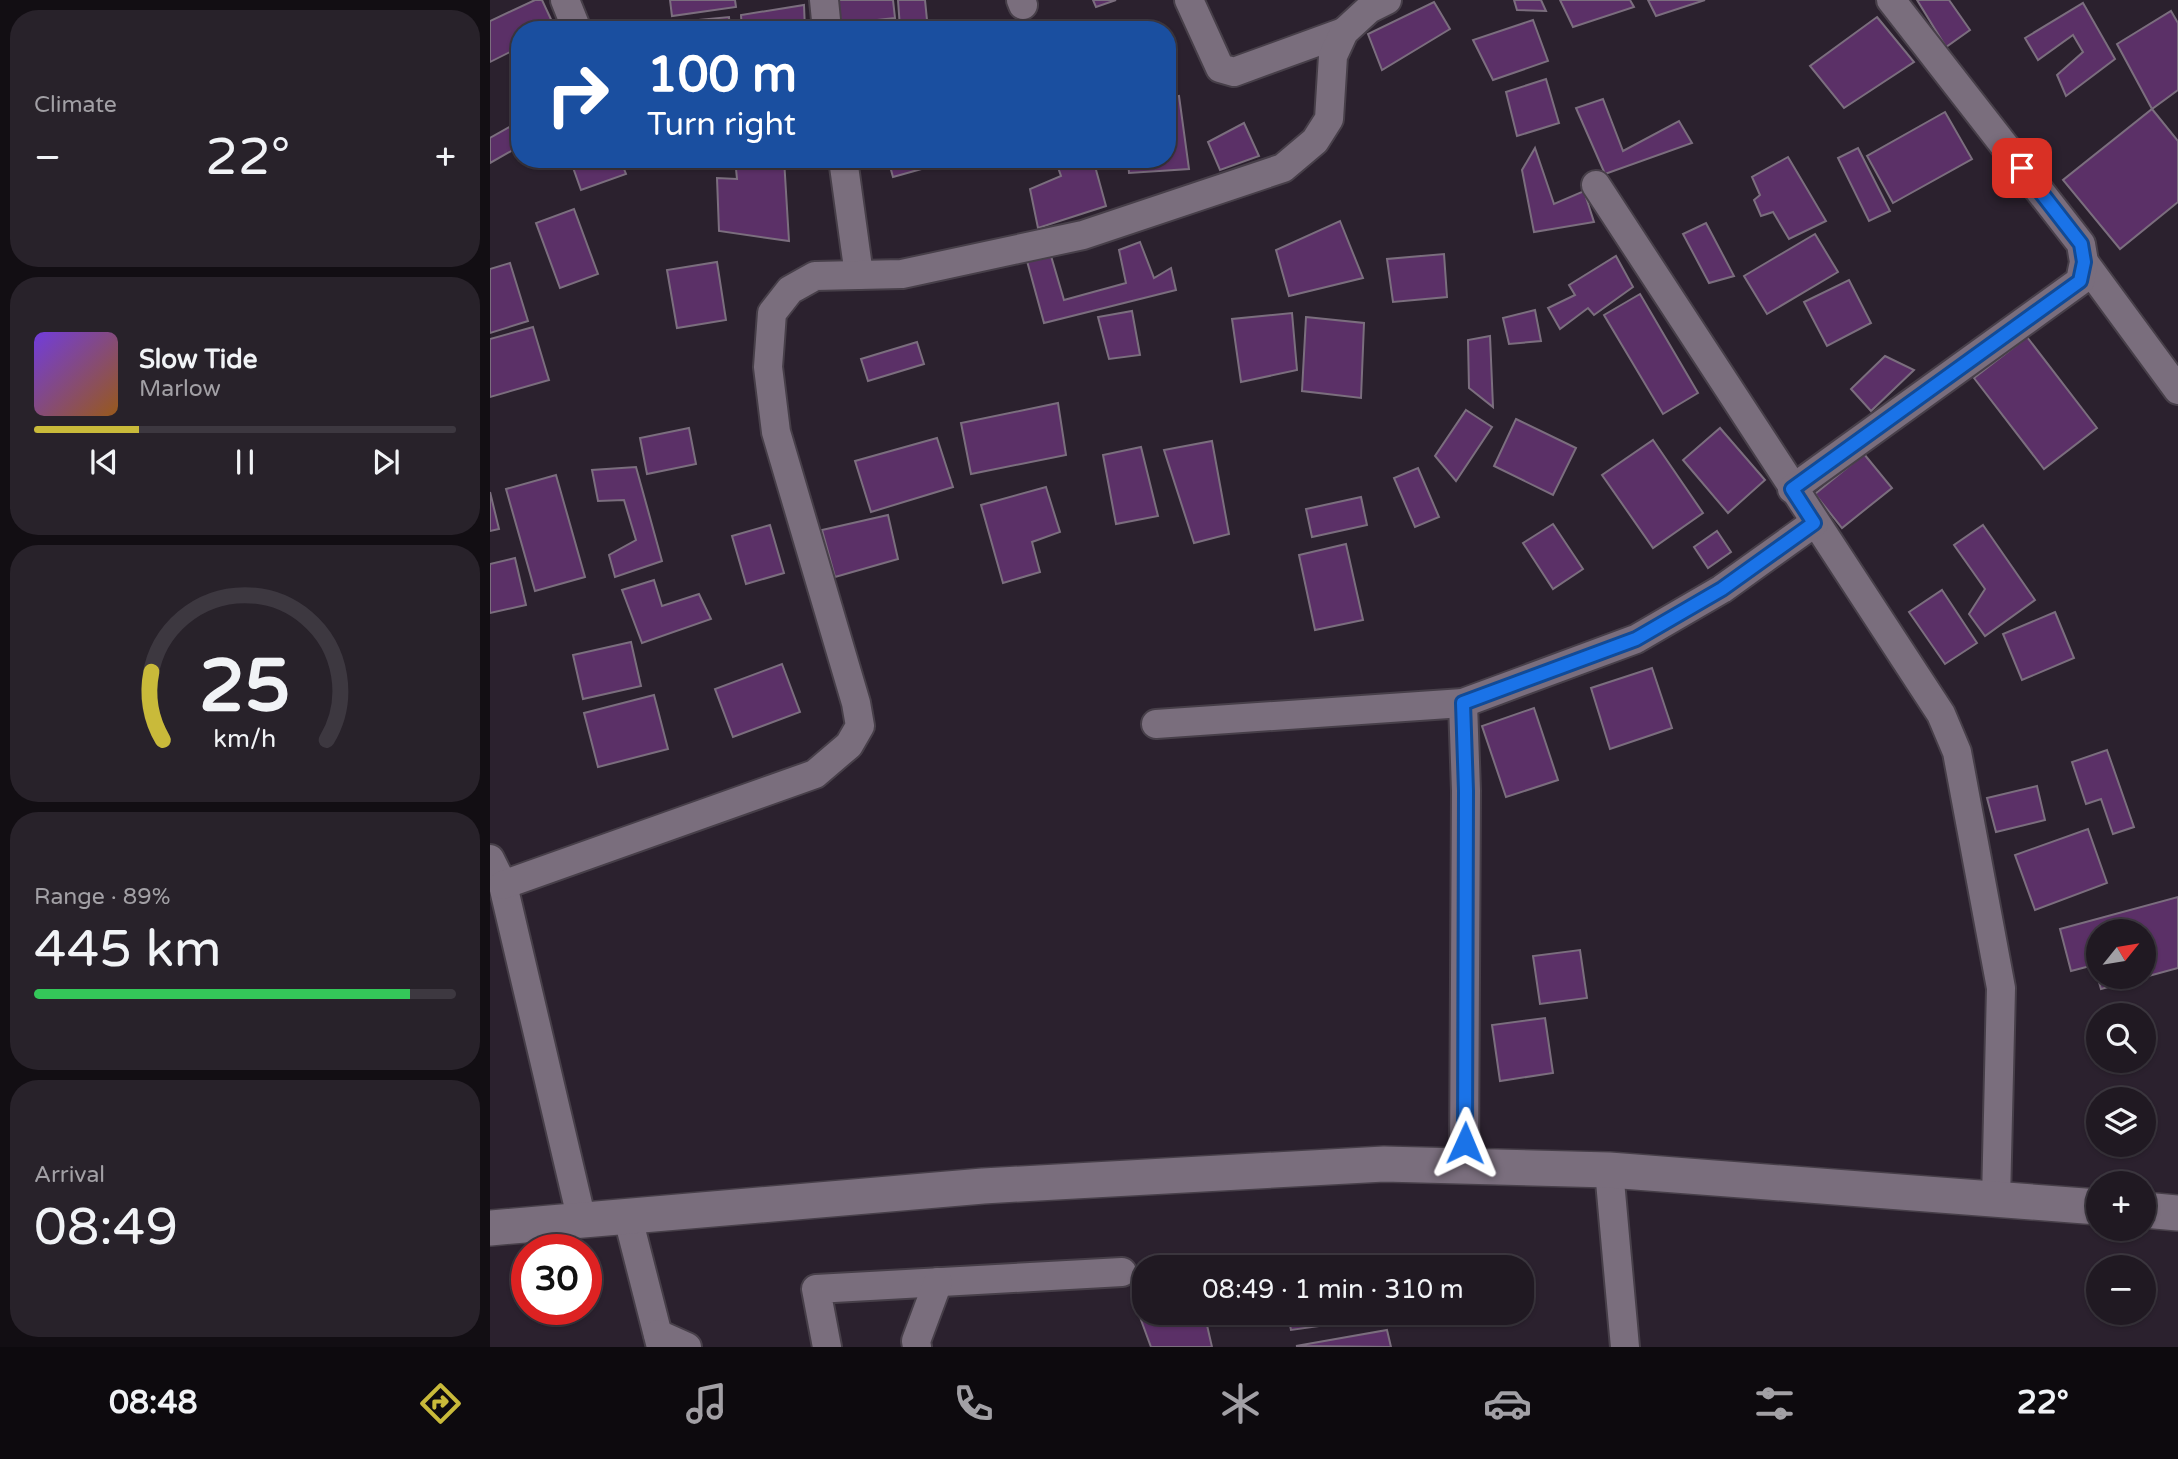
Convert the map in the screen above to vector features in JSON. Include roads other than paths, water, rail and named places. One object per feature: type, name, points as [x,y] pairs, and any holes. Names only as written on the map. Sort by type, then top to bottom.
[{"type":"street","points":[[565,0],[573,21]]},
{"type":"street","points":[[824,0],[826,21]]},
{"type":"street","points":[[1189,0],[1212,56],[1220,68],[1234,72],[1344,32]]},
{"type":"street","points":[[1792,489],[2080,281],[2084,262],[2081,244],[1891,0]]},
{"type":"street","points":[[503,885],[815,774],[849,746],[860,726],[856,703],[776,432],[768,367],[772,313],[790,290],[815,276],[902,274],[1083,236],[1283,167],[1315,141],[1329,119],[1334,56],[1344,32],[1373,3]]},
{"type":"street","points":[[845,168],[859,275]]},
{"type":"street","points":[[1596,185],[1941,715],[1956,752],[2001,988],[1996,1200]]},
{"type":"street","points":[[2084,262],[2178,390]]},
{"type":"street","points":[[1156,724],[1463,703],[1636,639],[1722,589],[1814,523]]},
{"type":"street","points":[[1463,703],[1466,791],[1464,1166]]},
{"type":"street","points":[[490,859],[503,885],[582,1221]]},
{"type":"street","points":[[490,1228],[983,1186],[1384,1164],[1609,1170],[2086,1206]]},
{"type":"street","points":[[1609,1170],[1625,1347]]},
{"type":"street","points":[[2156,1211],[2178,1213]]},
{"type":"street","points":[[628,1218],[660,1340],[687,1347]]},
{"type":"street","points":[[827,1347],[816,1289],[1122,1272]]},
{"type":"street","points":[[917,1347],[916,1341],[938,1283]]}]
